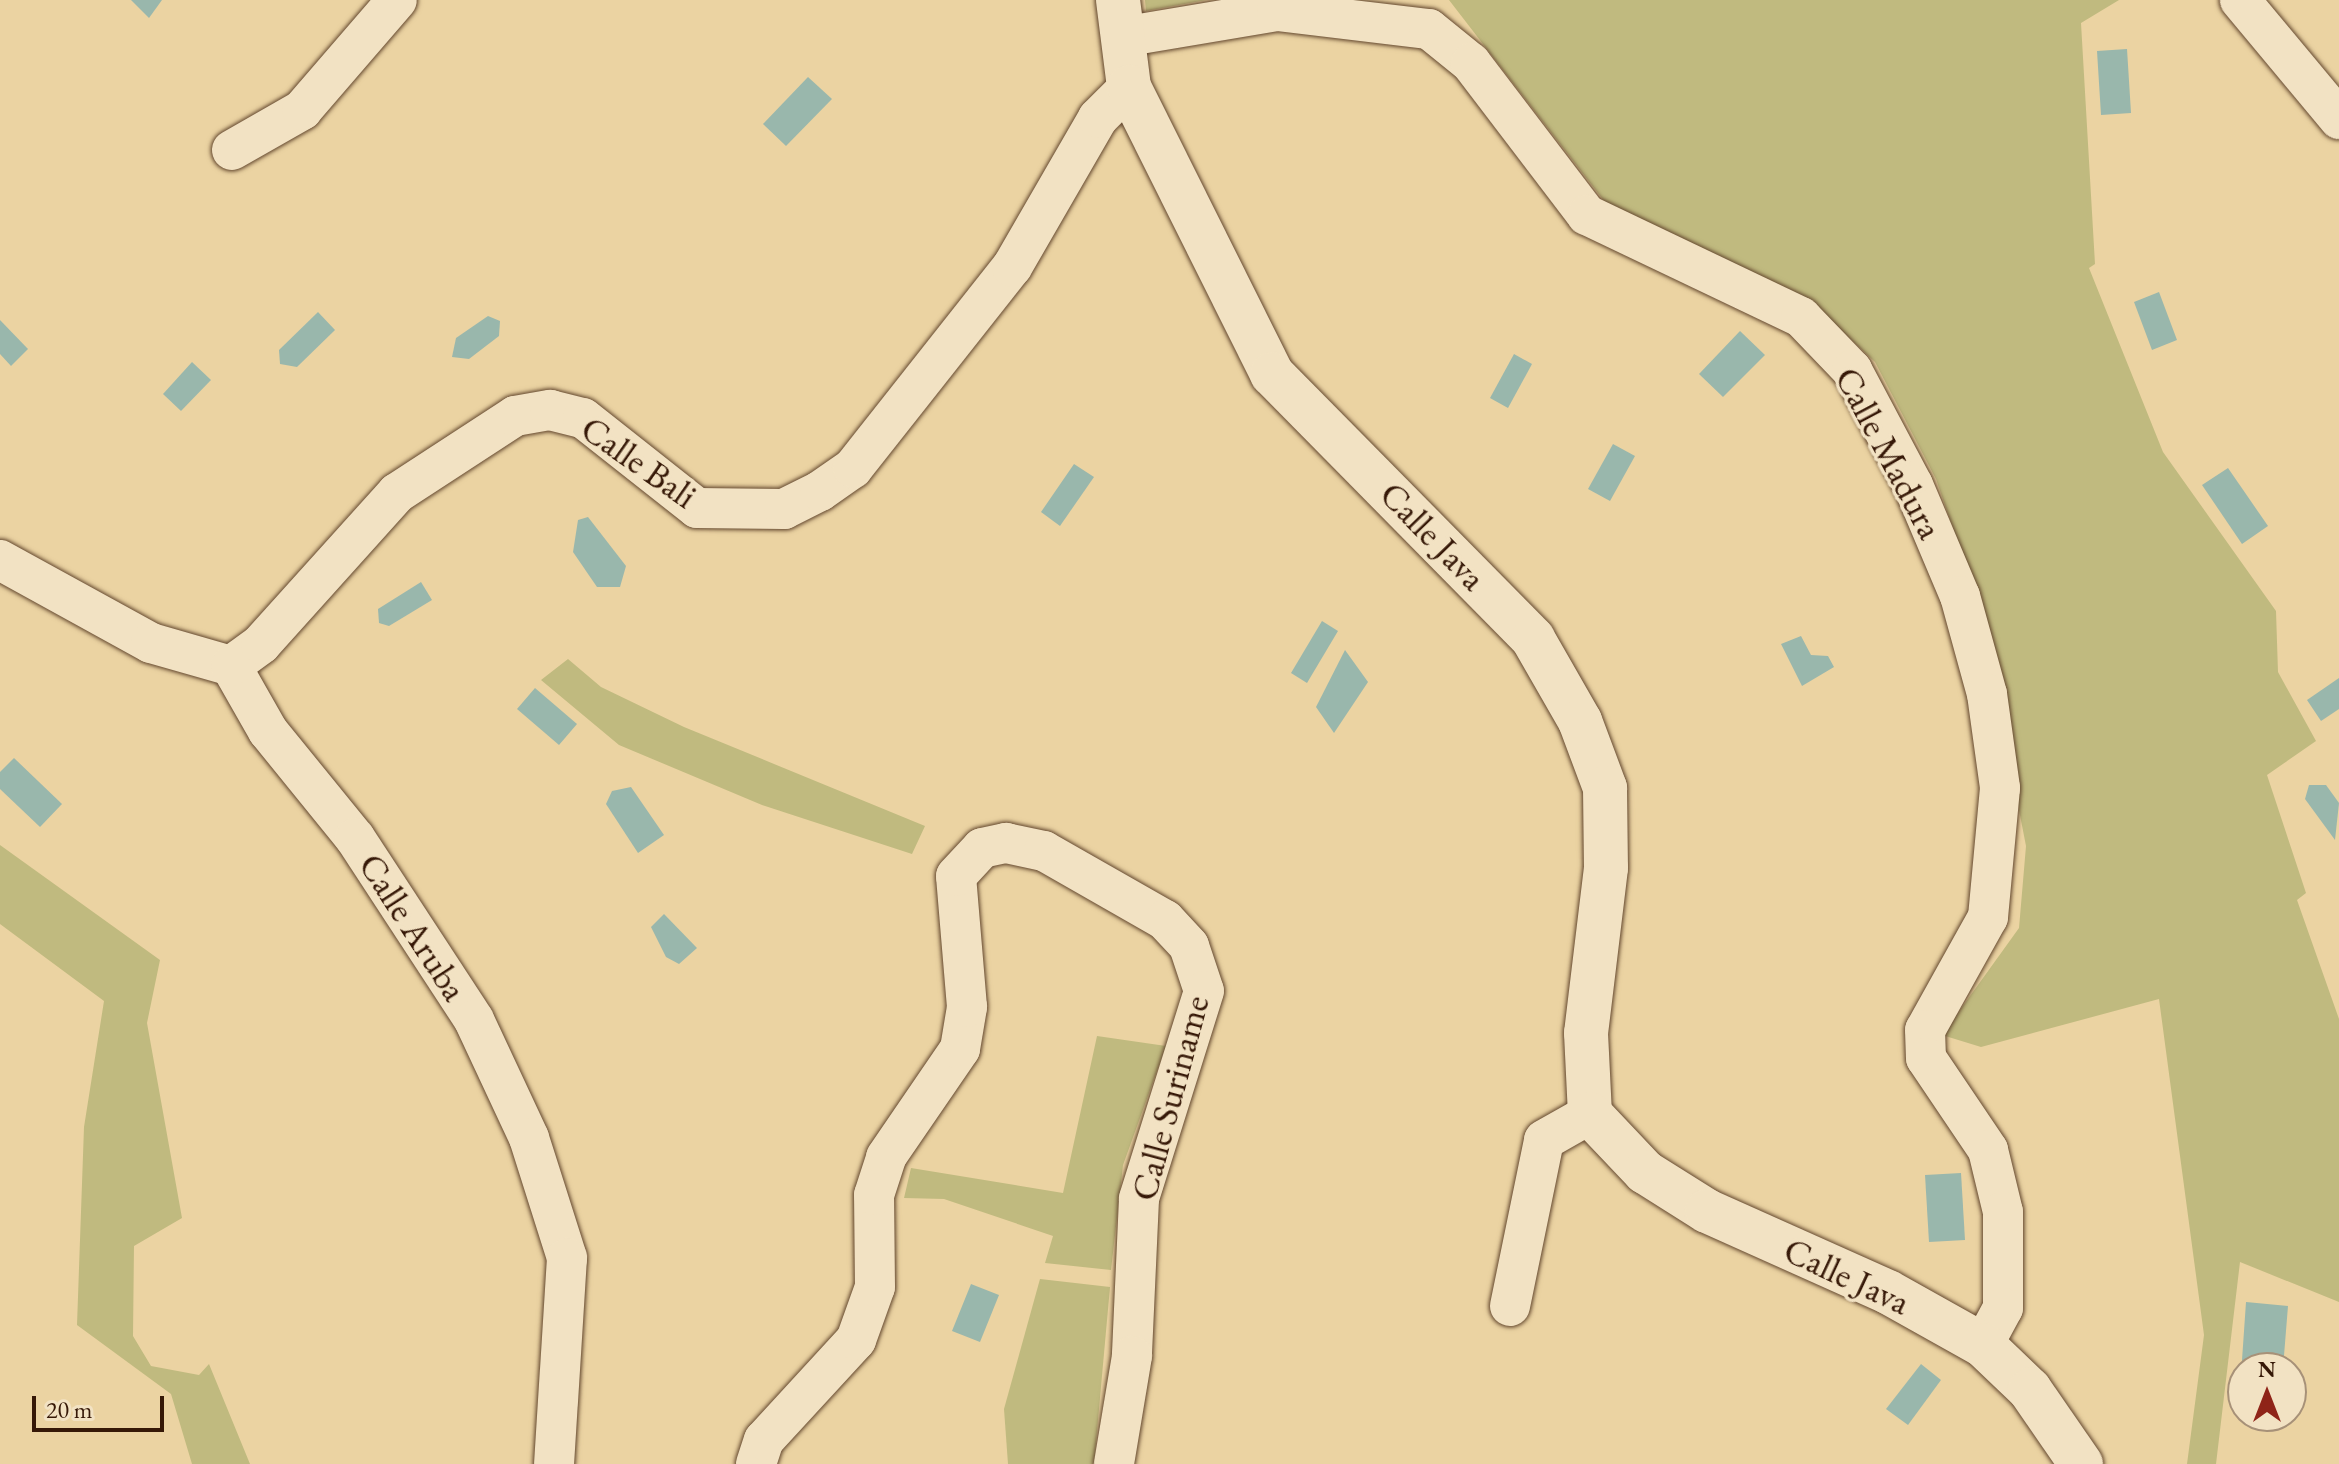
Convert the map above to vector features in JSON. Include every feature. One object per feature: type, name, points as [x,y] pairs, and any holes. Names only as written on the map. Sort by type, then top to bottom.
[{"type":"street","points":[[232,150],[302,110],[397,0]]},
{"type":"street","points":[[2240,0],[2335,103]]},
{"type":"street","name":"Calle Madura","points":[[1120,18],[1277,11],[1429,29],[1471,63],[1587,215],[1801,317],[1852,370],[1913,485],[1960,596],[1987,694],[2000,788],[1988,917],[1925,1030],[1926,1058],[1988,1150],[2003,1212],[2003,1308],[1983,1345]]},
{"type":"street","name":"Calle Java","points":[[1120,18],[1129,87],[1272,374],[1533,639],[1580,721],[1605,788],[1606,868],[1586,1033],[1590,1114],[1645,1172],[1707,1211],[1888,1292],[1983,1345],[2030,1390],[2081,1464]]},
{"type":"street","name":"Calle Bali","points":[[231,666],[261,644],[397,493],[515,416],[550,410],[583,418],[697,508],[784,509],[820,491],[853,468],[1012,267],[1098,118],[1129,87]]},
{"type":"street","points":[[0,560],[151,643],[231,666]]},
{"type":"street","name":"Calle Aruba","points":[[231,666],[268,731],[355,838],[474,1020],[529,1138],[567,1258],[554,1464]]},
{"type":"street","name":"Calle Suriname","points":[[756,1464],[764,1440],[856,1340],[875,1287],[874,1195],[886,1157],[960,1049],[967,1007],[956,876],[982,848],[1006,843],[1044,851],[1165,920],[1189,946],[1204,991],[1139,1199],[1132,1356],[1114,1464]]},
{"type":"street","points":[[1510,1306],[1544,1140],[1590,1114]]},
{"type":"shaded area","points":[[131,0],[162,0],[149,18]]},
{"type":"shaded area","points":[[1145,0],[1206,0],[1146,11]]},
{"type":"shaded area","points":[[1449,0],[2119,0],[2081,23],[2095,264],[2089,268],[2163,452],[2276,611],[2278,672],[2316,741],[2267,775],[2306,893],[2297,900],[2339,1019],[2339,1302],[2240,1262],[2216,1464],[2187,1464],[2204,1335],[2159,999],[1981,1047],[1942,1035],[2019,928],[2026,846],[1979,604],[1936,479],[1875,362],[1810,301],[1608,206]]},
{"type":"shaded area","points":[[2127,49],[2131,113],[2101,115],[2097,51]]},
{"type":"shaded area","points":[[808,77],[832,99],[786,146],[763,124]]},
{"type":"shaded area","points":[[2159,292],[2177,340],[2152,350],[2134,302]]},
{"type":"shaded area","points":[[318,312],[335,330],[297,367],[280,364],[279,350]]},
{"type":"shaded area","points":[[488,316],[500,321],[499,336],[469,359],[452,357],[456,338]]},
{"type":"shaded area","points":[[0,320],[28,349],[11,366],[0,354]]},
{"type":"shaded area","points":[[1740,331],[1765,355],[1723,397],[1699,374]]},
{"type":"shaded area","points":[[1514,354],[1532,364],[1508,408],[1490,398]]},
{"type":"shaded area","points":[[192,362],[211,380],[181,411],[163,394]]},
{"type":"shaded area","points":[[1613,444],[1635,456],[1610,501],[1588,489]]},
{"type":"shaded area","points":[[1074,464],[1094,477],[1060,526],[1041,512]]},
{"type":"shaded area","points":[[2228,468],[2268,526],[2242,544],[2202,485]]},
{"type":"shaded area","points":[[588,517],[626,566],[620,587],[597,587],[573,552],[578,520]]},
{"type":"shaded area","points":[[421,582],[432,600],[389,626],[379,623],[378,609]]},
{"type":"shaded area","points":[[1322,621],[1338,631],[1307,683],[1291,673]]},
{"type":"shaded area","points":[[1801,636],[1811,655],[1828,656],[1834,667],[1802,686],[1781,644]]},
{"type":"shaded area","points":[[1345,650],[1368,682],[1334,733],[1316,707]]},
{"type":"shaded area","points":[[568,659],[601,687],[684,727],[925,826],[912,854],[762,805],[619,745],[541,680]]},
{"type":"shaded area","points":[[2339,678],[2339,709],[2321,721],[2307,700]]},
{"type":"shaded area","points":[[535,688],[577,724],[559,745],[517,709]]},
{"type":"shaded area","points":[[14,758],[62,804],[40,827],[0,789],[0,772]]},
{"type":"shaded area","points":[[2309,785],[2326,785],[2339,803],[2335,840],[2305,799]]},
{"type":"shaded area","points":[[631,787],[664,835],[638,853],[606,804],[612,791]]},
{"type":"shaded area","points":[[0,845],[160,960],[147,1023],[182,1218],[134,1246],[133,1336],[151,1366],[199,1375],[209,1364],[250,1464],[192,1464],[171,1394],[77,1325],[84,1127],[104,1001],[0,924]]},
{"type":"shaded area","points":[[664,914],[697,948],[679,964],[666,957],[651,927]]},
{"type":"shaded area","points":[[1097,1036],[1166,1046],[1123,1165],[1111,1270],[1045,1263],[1053,1236],[944,1199],[904,1198],[911,1168],[1063,1193]]},
{"type":"shaded area","points":[[1961,1173],[1965,1240],[1929,1242],[1925,1175]]},
{"type":"shaded area","points":[[1040,1279],[1110,1287],[1094,1464],[1008,1464],[1004,1409]]},
{"type":"shaded area","points":[[971,1284],[999,1295],[980,1342],[952,1331]]},
{"type":"shaded area","points":[[2246,1302],[2288,1306],[2284,1352],[2243,1352]]},
{"type":"shaded area","points":[[1921,1364],[1941,1380],[1908,1425],[1886,1409]]}]
